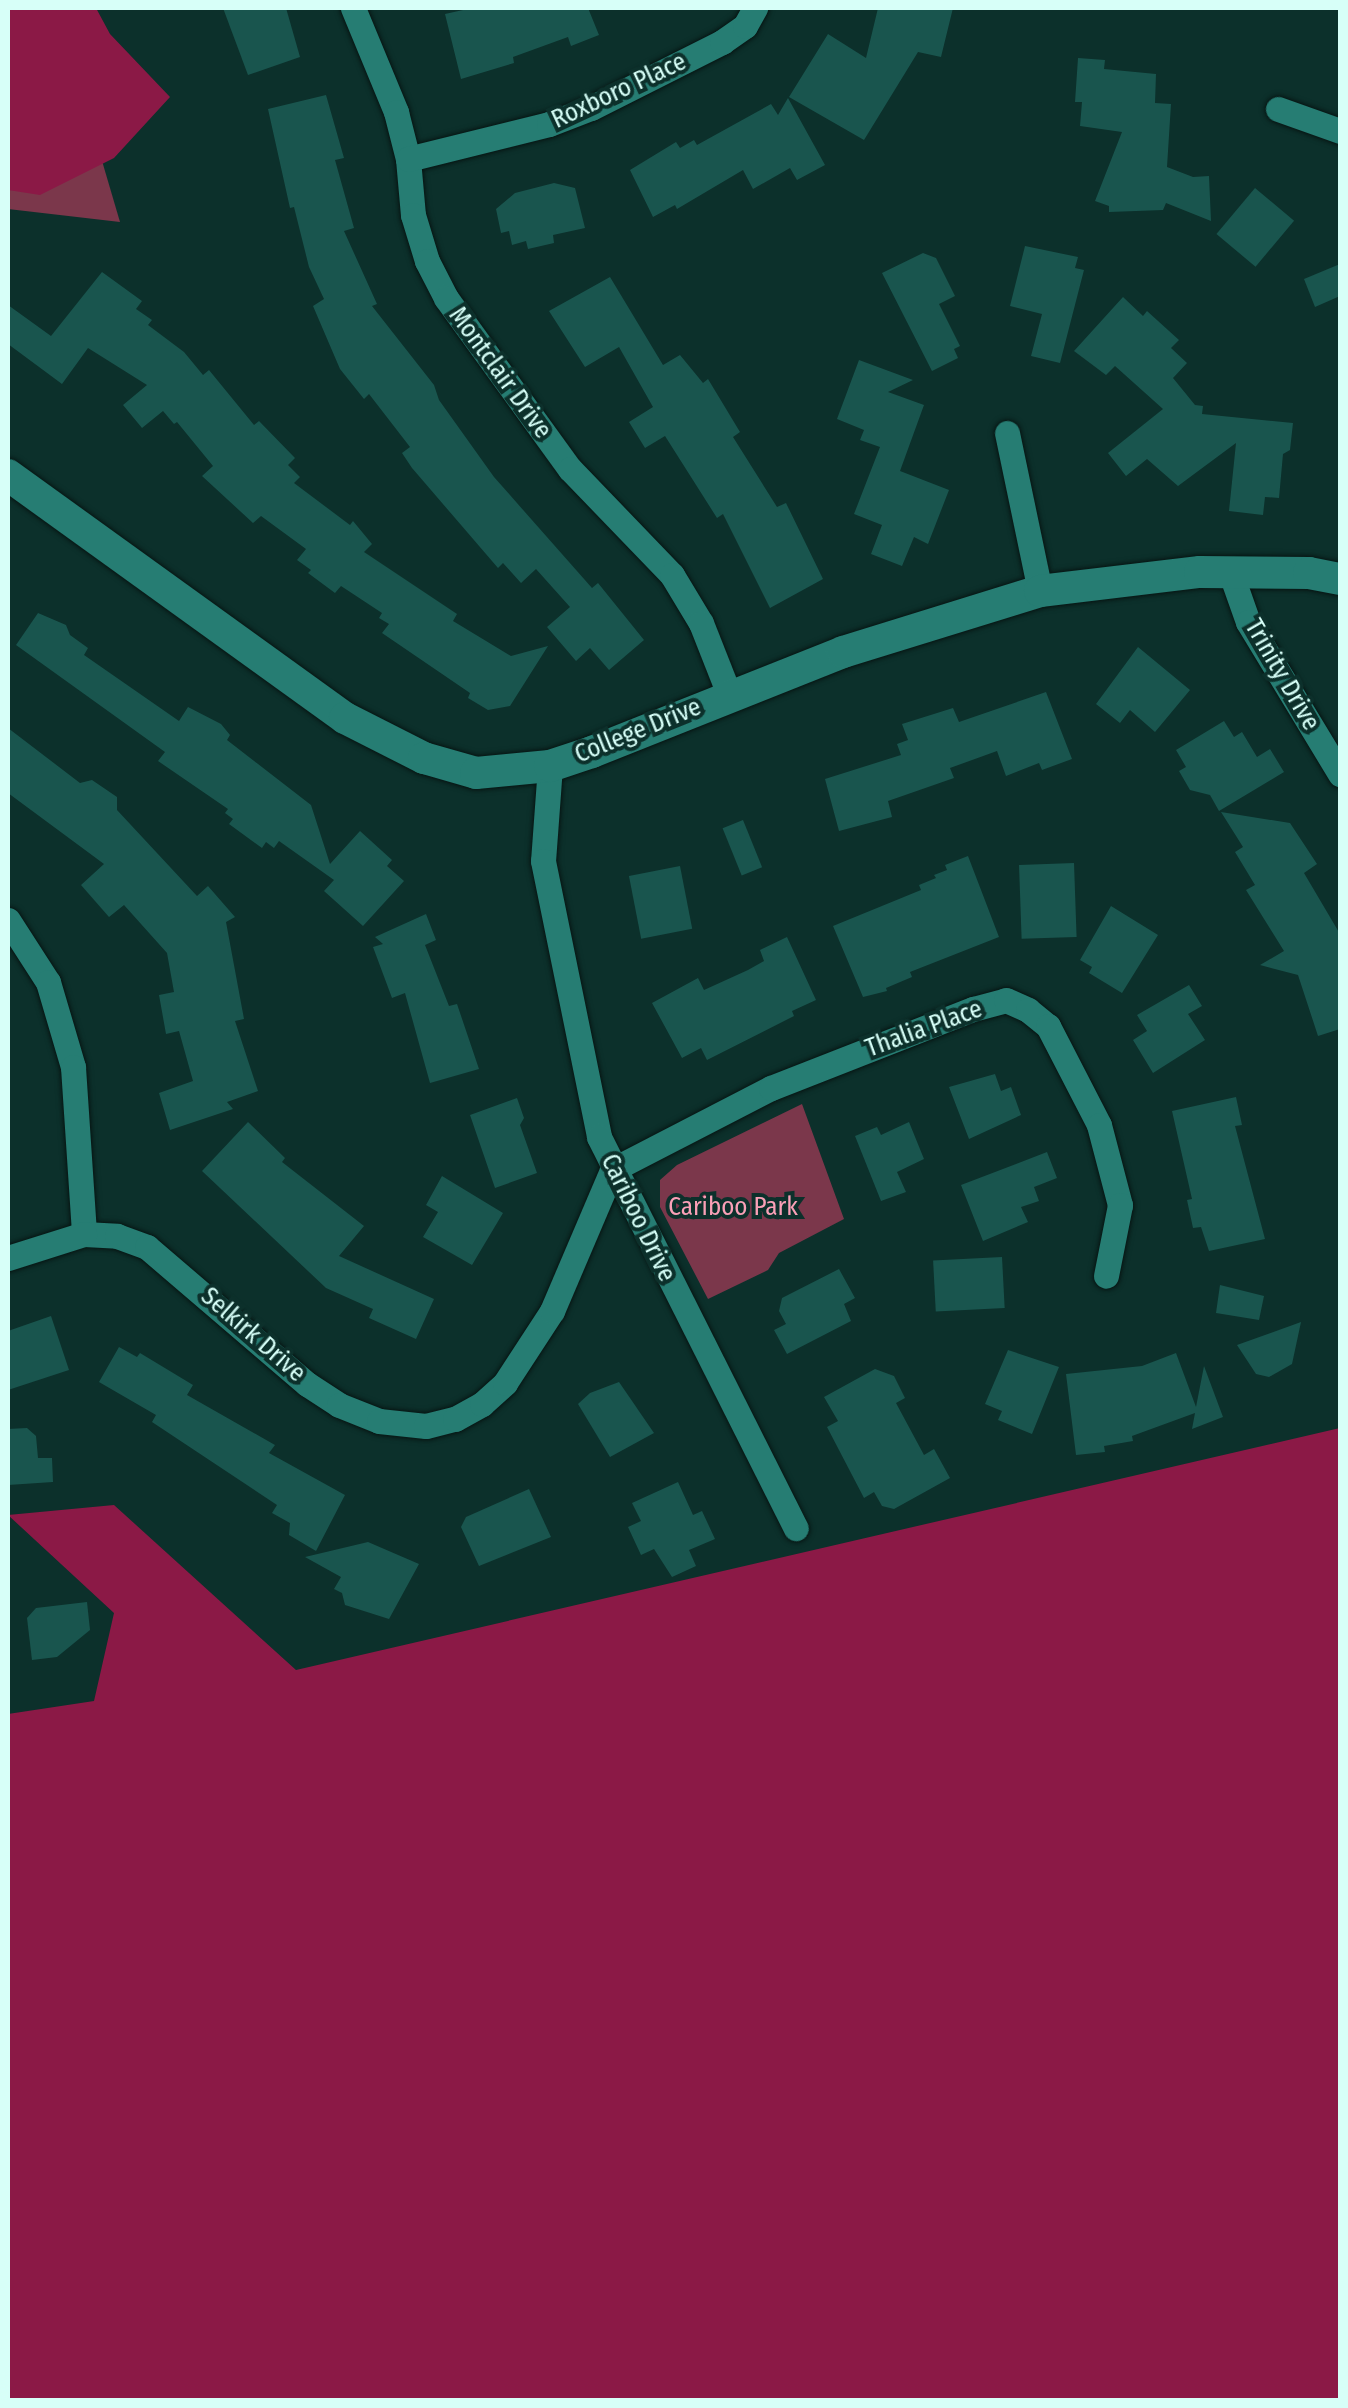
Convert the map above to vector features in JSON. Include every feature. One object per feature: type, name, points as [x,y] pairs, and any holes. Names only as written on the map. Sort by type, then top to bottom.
[{"type":"street","name":"Montclair Drive","points":[[353,8],[382,69],[408,159],[413,215],[427,260],[446,298],[570,470],[672,575],[701,623],[729,694]]},
{"type":"street","name":"Roxboro Place","points":[[408,159],[549,124],[591,108],[722,42],[745,26],[754,8]]},
{"type":"street","points":[[1278,109],[1340,132]]},
{"type":"street","points":[[1007,433],[1040,590]]},
{"type":"street","name":"College Drive","points":[[8,475],[319,701],[399,747],[476,773],[550,766],[729,694],[917,626],[1040,590],[1128,577],[1230,572],[1340,578]]},
{"type":"street","name":"Trinity Drive","points":[[1230,572],[1248,622],[1340,774]]},
{"type":"street","name":"Cariboo Drive","points":[[550,766],[543,861],[599,1137],[612,1170],[796,1528]]},
{"type":"street","points":[[8,920],[48,982],[73,1067],[84,1234],[8,1258]]},
{"type":"street","name":"Thalia Place","points":[[612,1170],[771,1088],[973,1009],[1006,1000],[1028,1010],[1048,1026],[1099,1125],[1120,1205],[1106,1276]]},
{"type":"street","name":"Selkirk Drive","points":[[84,1234],[117,1236],[147,1247],[308,1384],[339,1405],[379,1422],[426,1426],[454,1419],[482,1404],[528,1352],[582,1248],[612,1170]]},
{"type":"green space","points":[[8,8],[57,8],[120,222],[8,209]]},
{"type":"green space","name":"Cariboo Park","points":[[802,1104],[844,1219],[779,1253],[768,1270],[708,1299],[660,1207],[660,1180],[677,1165]]},
{"type":"shaded area","points":[[8,8],[96,8],[110,34],[170,97],[114,158],[40,195],[8,190]]},
{"type":"shaded area","points":[[1340,1428],[1340,2400],[8,2400],[8,1714],[94,1701],[114,1613],[8,1515],[114,1505],[296,1670]]},
{"type":"building","points":[[223,8],[286,8],[300,57],[248,75]]},
{"type":"building","points":[[472,8],[588,8],[599,35],[571,46],[568,37],[513,57],[514,63],[461,79],[445,14]]},
{"type":"building","points":[[878,8],[953,8],[941,57],[918,52],[864,140],[789,97],[828,34],[866,58]]},
{"type":"building","points":[[1078,58],[1105,60],[1104,69],[1156,74],[1155,103],[1171,104],[1167,167],[1193,177],[1209,176],[1211,221],[1166,203],[1163,210],[1109,212],[1109,206],[1095,201],[1122,132],[1080,126],[1082,102],[1075,102]]},
{"type":"building","points":[[326,95],[344,158],[335,160],[354,228],[344,231],[377,304],[372,306],[434,385],[439,400],[494,477],[592,588],[598,583],[644,640],[609,670],[590,648],[576,661],[547,627],[570,607],[536,569],[521,583],[503,563],[498,568],[412,468],[402,453],[410,447],[369,394],[364,399],[340,369],[313,306],[324,299],[309,267],[294,207],[290,208],[268,109]]},
{"type":"building","points":[[788,98],[825,165],[797,180],[790,168],[753,189],[743,170],[677,209],[675,205],[653,217],[630,170],[676,142],[680,148],[694,140],[697,145],[771,104],[778,115]]},
{"type":"building","points":[[554,183],[575,188],[585,228],[553,235],[554,243],[528,249],[526,241],[512,245],[509,231],[501,233],[496,209],[515,193]]},
{"type":"building","points":[[1255,188],[1294,221],[1256,267],[1216,234]]},
{"type":"building","points":[[1025,246],[1078,257],[1075,268],[1084,270],[1060,363],[1031,356],[1042,314],[1010,306]]},
{"type":"building","points":[[923,253],[936,258],[955,296],[939,304],[960,346],[954,349],[958,358],[932,371],[882,273]]},
{"type":"building","points":[[1340,264],[1340,296],[1315,307],[1304,279]]},
{"type":"building","points":[[102,272],[142,301],[136,309],[152,320],[148,325],[184,352],[203,375],[209,370],[254,425],[259,421],[295,458],[288,465],[300,477],[294,483],[350,525],[353,521],[372,544],[364,552],[457,614],[453,621],[511,656],[548,646],[510,706],[488,710],[468,698],[470,693],[382,633],[389,624],[379,618],[382,613],[341,586],[335,593],[308,573],[311,570],[297,560],[306,549],[261,516],[253,523],[202,476],[213,466],[163,411],[142,428],[123,405],[147,385],[88,348],[62,384],[8,344],[8,305],[51,336]]},
{"type":"building","points":[[610,277],[663,365],[680,355],[703,383],[708,379],[740,432],[733,437],[777,507],[786,503],[823,579],[770,608],[723,514],[717,518],[665,436],[645,448],[629,422],[653,407],[619,347],[585,367],[549,311]]},
{"type":"building","points":[[1123,297],[1143,316],[1147,311],[1179,340],[1171,348],[1187,363],[1173,378],[1195,405],[1203,406],[1202,414],[1293,423],[1290,450],[1283,454],[1279,498],[1265,497],[1263,515],[1229,511],[1236,443],[1178,486],[1147,459],[1126,476],[1108,453],[1163,409],[1115,366],[1106,375],[1074,351]]},
{"type":"building","points":[[859,360],[913,380],[888,392],[924,405],[900,471],[949,490],[928,544],[914,537],[902,566],[871,554],[882,525],[854,514],[880,447],[860,440],[864,430],[837,419]]},
{"type":"building","points":[[38,613],[66,625],[70,635],[88,648],[84,655],[179,721],[188,707],[221,724],[230,735],[227,740],[311,805],[330,864],[360,831],[392,860],[387,866],[404,881],[363,926],[324,891],[334,880],[279,841],[274,848],[266,842],[262,848],[229,824],[233,819],[225,813],[228,809],[158,761],[165,752],[16,645]]},
{"type":"building","points":[[1138,647],[1190,690],[1155,732],[1130,710],[1120,723],[1096,704]]},
{"type":"building","points":[[1046,692],[1072,759],[1042,770],[1039,763],[1006,776],[997,751],[950,768],[954,778],[888,801],[892,817],[839,831],[825,779],[901,755],[897,744],[908,740],[902,724],[953,708],[959,722]]},
{"type":"building","points":[[1224,721],[1234,737],[1242,732],[1257,757],[1270,749],[1284,772],[1219,811],[1210,795],[1190,790],[1179,771],[1186,767],[1176,750]]},
{"type":"building","points":[[8,728],[80,783],[92,780],[117,797],[117,810],[197,896],[208,886],[235,917],[226,922],[244,1019],[235,1021],[258,1091],[227,1102],[233,1109],[170,1130],[159,1093],[193,1081],[179,1031],[166,1034],[159,995],[174,992],[167,953],[124,905],[109,917],[81,885],[104,864],[8,793]]},
{"type":"building","points":[[1221,812],[1290,823],[1317,864],[1304,873],[1340,934],[1340,1029],[1318,1036],[1298,975],[1260,965],[1284,951],[1246,890],[1255,885],[1235,852],[1243,847]]},
{"type":"building","points":[[743,820],[762,867],[742,876],[723,828]]},
{"type":"building","points":[[968,856],[999,937],[910,972],[912,977],[886,988],[887,991],[863,997],[833,926],[921,890],[919,885],[947,870],[945,865]]},
{"type":"building","points":[[1074,863],[1077,937],[1022,939],[1019,865]]},
{"type":"building","points":[[680,866],[692,929],[641,939],[629,876]]},
{"type":"building","points":[[1111,906],[1158,935],[1122,993],[1089,973],[1092,967],[1080,960]]},
{"type":"building","points":[[426,914],[436,940],[425,945],[449,1006],[457,1004],[479,1069],[430,1083],[405,993],[392,998],[373,947],[383,944],[375,937]]},
{"type":"building","points":[[787,937],[816,1000],[792,1011],[794,1016],[707,1060],[701,1048],[682,1058],[652,1003],[698,978],[704,990],[748,970],[764,961],[760,950]]},
{"type":"building","points":[[1189,985],[1202,1006],[1188,1014],[1205,1040],[1153,1073],[1133,1040],[1147,1031],[1137,1015]]},
{"type":"building","points":[[995,1074],[1001,1091],[1011,1087],[1021,1115],[969,1139],[949,1087]]},
{"type":"building","points":[[1236,1097],[1242,1125],[1235,1126],[1265,1239],[1209,1251],[1201,1227],[1193,1228],[1187,1200],[1192,1199],[1172,1111]]},
{"type":"building","points":[[517,1098],[524,1118],[520,1125],[537,1173],[495,1188],[470,1115]]},
{"type":"building","points":[[248,1122],[285,1158],[282,1162],[364,1226],[339,1256],[434,1299],[416,1339],[369,1318],[373,1309],[326,1288],[202,1171]]},
{"type":"building","points":[[909,1122],[924,1159],[897,1172],[906,1192],[881,1201],[855,1136],[877,1127],[881,1135]]},
{"type":"building","points":[[1047,1152],[1057,1178],[1034,1187],[1039,1201],[1021,1207],[1028,1222],[983,1241],[961,1185]]},
{"type":"building","points":[[442,1176],[503,1213],[472,1265],[423,1237],[438,1212],[426,1205]]},
{"type":"building","points":[[1002,1257],[1005,1308],[936,1312],[933,1261]]},
{"type":"building","points":[[839,1269],[855,1298],[844,1304],[851,1321],[787,1354],[774,1330],[786,1324],[779,1311],[782,1298]]},
{"type":"building","points":[[1220,1285],[1264,1296],[1259,1320],[1216,1313]]},
{"type":"building","points":[[51,1316],[69,1370],[8,1390],[8,1331]]},
{"type":"building","points":[[1301,1322],[1292,1364],[1269,1377],[1256,1374],[1237,1345]]},
{"type":"building","points":[[119,1347],[137,1357],[140,1353],[193,1385],[187,1395],[275,1445],[269,1453],[345,1495],[316,1551],[289,1535],[290,1523],[272,1513],[277,1505],[152,1422],[156,1415],[99,1382]]},
{"type":"building","points":[[1008,1350],[1059,1367],[1032,1434],[998,1420],[1002,1411],[985,1404]]},
{"type":"building","points":[[1176,1353],[1196,1407],[1204,1366],[1223,1417],[1192,1429],[1195,1413],[1132,1436],[1133,1441],[1104,1446],[1105,1452],[1076,1455],[1066,1374],[1142,1366]]},
{"type":"building","points":[[875,1369],[894,1376],[905,1398],[896,1403],[924,1455],[934,1449],[950,1478],[894,1509],[882,1506],[874,1492],[864,1498],[827,1427],[838,1421],[824,1397]]},
{"type":"building","points":[[619,1382],[654,1433],[610,1457],[578,1404],[590,1393]]},
{"type":"building","points":[[27,1428],[36,1436],[38,1458],[52,1458],[53,1482],[8,1485],[8,1429]]},
{"type":"building","points":[[678,1482],[693,1515],[702,1511],[715,1539],[689,1550],[696,1566],[672,1577],[654,1549],[641,1555],[628,1527],[641,1521],[632,1503]]},
{"type":"building","points":[[529,1489],[551,1537],[479,1566],[461,1527],[466,1517]]},
{"type":"building","points":[[368,1542],[419,1564],[389,1619],[345,1605],[342,1593],[334,1589],[341,1577],[305,1557]]},
{"type":"building","points":[[87,1602],[90,1630],[57,1657],[32,1660],[27,1618],[36,1608]]}]
